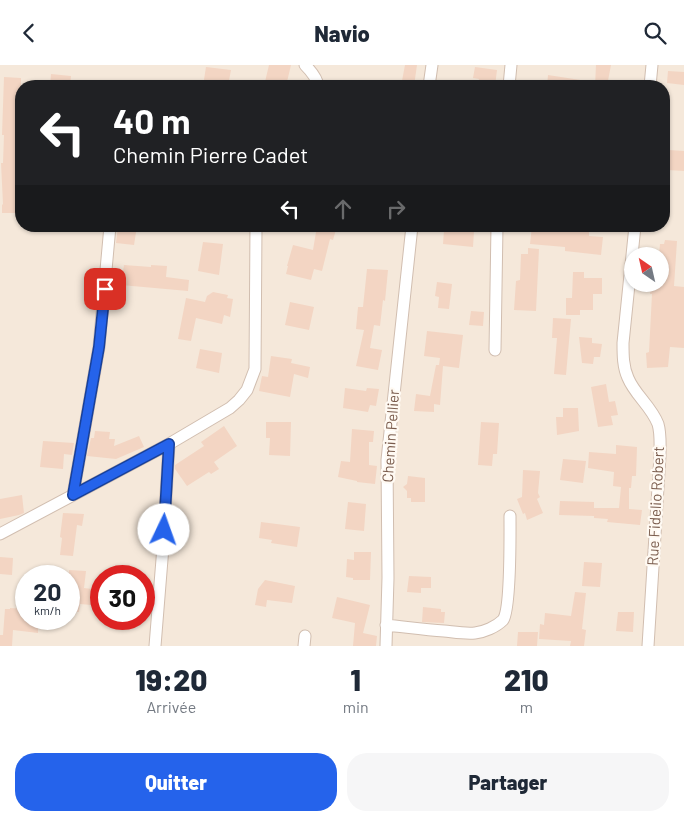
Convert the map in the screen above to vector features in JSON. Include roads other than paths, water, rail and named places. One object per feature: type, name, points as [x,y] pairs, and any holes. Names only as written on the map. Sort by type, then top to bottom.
[{"type":"street","points":[[305,65],[316,80]]},
{"type":"street","points":[[430,80],[432,65]]},
{"type":"street","points":[[510,80],[511,65]]},
{"type":"street","points":[[651,80],[652,65]]},
{"type":"street","points":[[73,495],[99,347],[109,232]]},
{"type":"street","points":[[0,535],[169,444],[230,408],[239,400],[251,381],[255,369],[256,232]]},
{"type":"street","name":"Chemin Pellier","points":[[386,646],[388,578],[387,460],[411,232]]},
{"type":"street","points":[[495,350],[497,232]]},
{"type":"street","name":"Rue Fidelio Robert","points":[[634,232],[623,343],[624,368],[628,379],[653,414],[658,426],[660,456],[648,646]]},
{"type":"street","points":[[154,646],[163,547],[169,444]]},
{"type":"street","points":[[386,625],[474,633],[486,631],[503,619],[506,613],[508,597],[510,516]]}]
